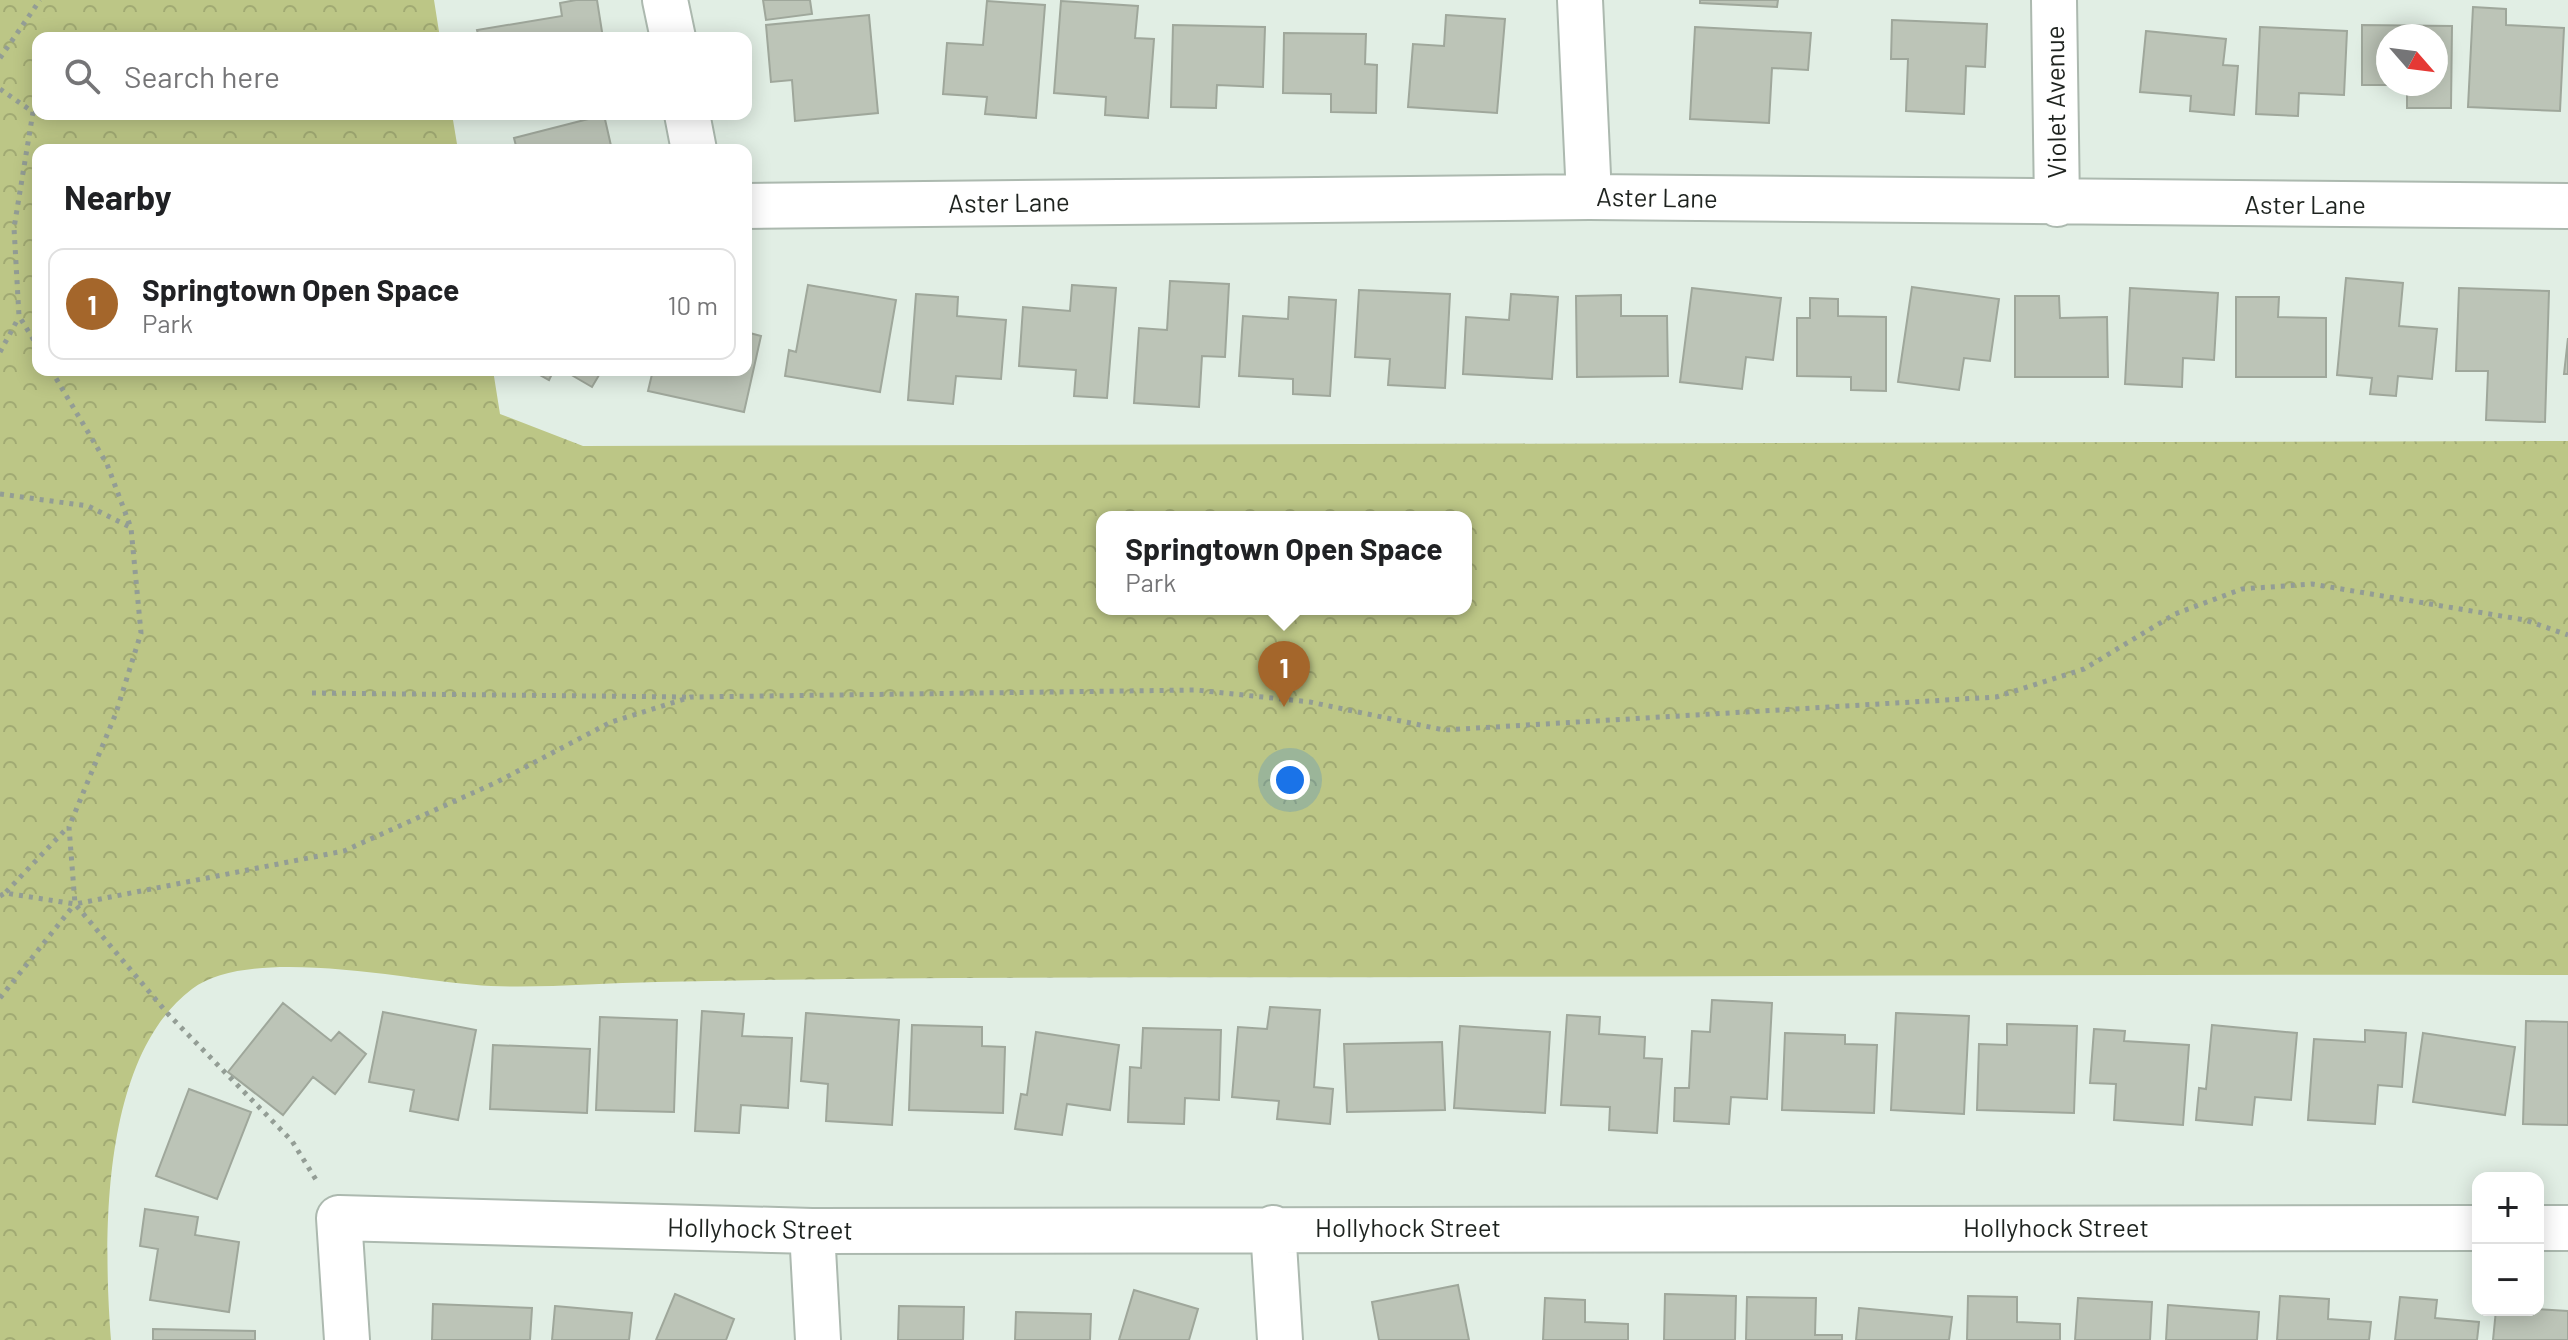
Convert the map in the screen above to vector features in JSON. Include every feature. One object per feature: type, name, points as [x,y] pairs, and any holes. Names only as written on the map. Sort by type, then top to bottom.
[{"type":"street","points":[[665,0],[672,32]]},
{"type":"street","points":[[1580,0],[1589,197]]},
{"type":"street","name":"Violet Avenue","points":[[2054,0],[2057,204]]},
{"type":"street","points":[[688,120],[693,144]]},
{"type":"street","name":"Aster Lane","points":[[752,206],[1589,197],[2057,204],[2568,206]]},
{"type":"street","points":[[339,1218],[347,1340]]},
{"type":"street","name":"Hollyhock Street","points":[[339,1218],[812,1231],[2472,1228]]},
{"type":"street","points":[[1273,1228],[1280,1340]]},
{"type":"street","points":[[2544,1228],[2568,1228]]},
{"type":"street","points":[[812,1231],[818,1340]]},
{"type":"path","points":[[0,58],[40,0]]},
{"type":"path","points":[[0,89],[32,111]]},
{"type":"path","points":[[32,118],[14,228],[19,316],[32,337]]},
{"type":"path","points":[[0,352],[19,316]]},
{"type":"path","points":[[2,894],[69,827],[116,713],[141,633],[131,528],[107,464],[55,376]]},
{"type":"path","points":[[0,494],[88,506],[131,528]]},
{"type":"path","points":[[312,693],[691,697],[1196,690],[1310,702],[1444,730],[1996,697],[2084,669],[2175,614],[2242,589],[2312,584],[2525,620],[2568,635]]},
{"type":"path","points":[[2,894],[75,904],[344,851],[497,782],[611,722],[691,697]]},
{"type":"path","points":[[69,827],[75,904],[168,1014],[292,1141],[339,1218]]},
{"type":"path","points":[[0,998],[75,904]]},
{"type":"green space","points":[[0,0],[434,0],[439,32],[32,32],[32,120],[453,120],[457,144],[32,144],[32,376],[494,376],[500,414],[583,446],[2568,441],[2568,975],[958,978],[491,986],[337,969],[254,969],[219,976],[192,989],[162,1019],[140,1058],[124,1103],[114,1151],[107,1251],[111,1340],[0,1340]]},
{"type":"building","points":[[597,0],[602,32],[478,32],[562,16],[560,3]]},
{"type":"building","points":[[763,0],[810,0],[812,14],[766,20]]},
{"type":"building","points":[[1700,0],[1778,0],[1777,7],[1700,3]]},
{"type":"building","points":[[987,1],[1045,5],[1036,118],[985,114],[987,97],[943,94],[947,43],[983,45]]},
{"type":"building","points":[[1061,1],[1138,6],[1135,38],[1154,39],[1148,118],[1105,115],[1106,97],[1054,93]]},
{"type":"building","points":[[2473,7],[2506,9],[2506,25],[2564,28],[2560,111],[2468,107]]},
{"type":"building","points":[[869,15],[878,113],[795,121],[792,80],[771,82],[766,25]]},
{"type":"building","points":[[1446,15],[1505,19],[1497,113],[1408,107],[1413,44],[1444,46]]},
{"type":"building","points":[[1892,20],[1987,24],[1985,67],[1966,66],[1964,114],[1906,111],[1908,59],[1891,59]]},
{"type":"building","points":[[1173,25],[1265,27],[1263,87],[1217,85],[1216,108],[1171,107]]},
{"type":"building","points":[[2362,25],[2376,25],[2376,85],[2362,85]]},
{"type":"building","points":[[2448,26],[2452,26],[2451,108],[2407,108],[2407,96],[2448,96]]},
{"type":"building","points":[[1695,27],[1811,33],[1808,70],[1772,68],[1769,123],[1690,119]]},
{"type":"building","points":[[2260,27],[2347,31],[2344,95],[2299,93],[2298,116],[2256,114]]},
{"type":"building","points":[[2146,31],[2226,39],[2223,65],[2238,66],[2234,115],[2190,111],[2191,96],[2140,92]]},
{"type":"building","points":[[1284,33],[1366,34],[1365,64],[1377,65],[1376,113],[1331,112],[1331,94],[1283,93]]},
{"type":"building","points":[[584,120],[605,120],[611,144],[516,144],[514,138]]},
{"type":"building","points":[[2346,278],[2403,283],[2399,326],[2437,329],[2432,379],[2398,376],[2396,396],[2370,394],[2372,378],[2337,375]]},
{"type":"building","points":[[1170,281],[1229,284],[1225,357],[1202,356],[1199,407],[1134,403],[1139,328],[1167,330]]},
{"type":"building","points":[[808,285],[896,300],[880,392],[785,376],[789,350],[796,352]]},
{"type":"building","points":[[1072,285],[1116,288],[1107,398],[1074,396],[1076,370],[1019,366],[1023,307],[1070,311]]},
{"type":"building","points":[[1912,287],[1999,299],[1990,361],[1964,358],[1959,390],[1898,382]]},
{"type":"building","points":[[1692,288],[1781,298],[1773,360],[1746,357],[1742,389],[1680,382]]},
{"type":"building","points":[[2130,288],[2218,293],[2214,360],[2183,358],[2182,387],[2125,384]]},
{"type":"building","points":[[2459,288],[2549,291],[2545,422],[2486,420],[2488,371],[2456,371]]},
{"type":"building","points":[[1359,290],[1450,294],[1445,388],[1388,385],[1390,359],[1355,357]]},
{"type":"building","points":[[916,294],[958,297],[957,316],[1006,320],[1001,379],[956,376],[953,404],[908,400]]},
{"type":"building","points":[[1511,294],[1558,297],[1552,379],[1463,374],[1466,317],[1509,320]]},
{"type":"building","points":[[1621,295],[1621,316],[1667,316],[1668,376],[1577,377],[1576,296]]},
{"type":"building","points":[[2015,296],[2059,296],[2060,318],[2107,317],[2108,377],[2015,377]]},
{"type":"building","points":[[1289,297],[1336,300],[1330,396],[1293,394],[1293,379],[1239,376],[1243,316],[1288,319]]},
{"type":"building","points":[[2236,297],[2279,297],[2278,317],[2326,318],[2326,377],[2236,377]]},
{"type":"building","points":[[1810,298],[1838,299],[1838,316],[1886,317],[1886,391],[1851,390],[1851,377],[1797,376],[1797,318],[1810,318]]},
{"type":"building","points":[[752,334],[761,336],[744,412],[648,391],[652,376],[752,376]]},
{"type":"building","points":[[2568,338],[2568,374],[2564,374]]},
{"type":"building","points":[[573,376],[598,376],[592,387]]},
{"type":"building","points":[[1712,1000],[1772,1003],[1767,1099],[1731,1097],[1729,1124],[1674,1121],[1675,1088],[1689,1088],[1692,1031],[1710,1032]]},
{"type":"building","points":[[283,1003],[331,1041],[339,1032],[366,1054],[335,1094],[313,1077],[283,1115],[228,1072]]},
{"type":"building","points":[[1270,1007],[1320,1010],[1314,1087],[1333,1089],[1330,1124],[1277,1119],[1279,1101],[1232,1097],[1238,1027],[1267,1029]]},
{"type":"building","points":[[702,1011],[744,1014],[742,1036],[792,1038],[788,1108],[741,1105],[739,1133],[695,1131]]},
{"type":"building","points":[[383,1012],[476,1030],[458,1120],[410,1111],[414,1090],[369,1082]]},
{"type":"building","points":[[806,1013],[899,1020],[892,1125],[826,1121],[828,1084],[801,1081]]},
{"type":"building","points":[[1896,1013],[1969,1016],[1964,1114],[1891,1110]]},
{"type":"building","points":[[1567,1015],[1600,1017],[1599,1034],[1645,1037],[1644,1058],[1662,1059],[1657,1133],[1609,1130],[1610,1107],[1561,1105]]},
{"type":"building","points":[[600,1017],[677,1020],[674,1112],[596,1110]]},
{"type":"building","points":[[2526,1021],[2568,1022],[2568,1125],[2523,1124]]},
{"type":"building","points":[[2007,1024],[2077,1026],[2074,1113],[1977,1110],[1979,1044],[2007,1045]]},
{"type":"building","points":[[912,1025],[982,1027],[982,1046],[1005,1047],[1003,1113],[909,1110]]},
{"type":"building","points":[[2212,1025],[2297,1033],[2291,1100],[2255,1097],[2252,1125],[2196,1120],[2199,1088],[2206,1089]]},
{"type":"building","points":[[1460,1026],[1550,1032],[1545,1113],[1454,1108]]},
{"type":"building","points":[[1143,1028],[1221,1030],[1219,1100],[1185,1098],[1184,1124],[1128,1122],[1130,1067],[1141,1068]]},
{"type":"building","points":[[2094,1029],[2125,1031],[2124,1041],[2189,1045],[2183,1125],[2114,1120],[2116,1084],[2090,1083]]},
{"type":"building","points":[[2365,1030],[2406,1033],[2402,1087],[2378,1085],[2375,1124],[2308,1120],[2314,1039],[2365,1042]]},
{"type":"building","points":[[1036,1032],[1119,1045],[1110,1110],[1067,1104],[1062,1135],[1015,1129],[1021,1094],[1027,1095]]},
{"type":"building","points":[[1785,1033],[1845,1035],[1845,1044],[1877,1045],[1874,1113],[1782,1110]]},
{"type":"building","points":[[2423,1033],[2515,1047],[2505,1115],[2413,1102]]},
{"type":"building","points":[[1442,1042],[1445,1110],[1347,1112],[1344,1044]]},
{"type":"building","points":[[493,1045],[590,1049],[587,1113],[490,1109]]},
{"type":"building","points":[[189,1089],[251,1112],[217,1199],[156,1176]]},
{"type":"building","points":[[145,1209],[198,1217],[195,1235],[239,1242],[229,1312],[150,1300],[158,1249],[140,1246]]},
{"type":"building","points":[[1458,1285],[1469,1340],[1379,1340],[1372,1302]]},
{"type":"building","points":[[1134,1290],[1198,1309],[1189,1340],[1119,1340]]},
{"type":"building","points":[[675,1294],[734,1319],[726,1340],[656,1340]]},
{"type":"building","points":[[1665,1294],[1736,1296],[1735,1340],[1664,1340]]},
{"type":"building","points":[[1968,1296],[2017,1297],[2017,1322],[2060,1324],[2060,1340],[1967,1340]]},
{"type":"building","points":[[2280,1296],[2329,1299],[2328,1319],[2371,1322],[2369,1340],[2277,1340]]},
{"type":"building","points":[[1747,1297],[1816,1298],[1815,1335],[1842,1335],[1842,1340],[1746,1340]]},
{"type":"building","points":[[2400,1297],[2437,1300],[2435,1318],[2479,1322],[2477,1340],[2395,1340]]},
{"type":"building","points":[[1545,1298],[1585,1300],[1585,1322],[1628,1324],[1628,1340],[1543,1340]]},
{"type":"building","points":[[2078,1298],[2152,1302],[2150,1340],[2075,1340]]},
{"type":"building","points":[[433,1304],[532,1308],[530,1340],[432,1340]]},
{"type":"building","points":[[2168,1305],[2259,1312],[2257,1340],[2166,1340]]},
{"type":"building","points":[[555,1306],[632,1313],[629,1340],[552,1340]]},
{"type":"building","points":[[899,1306],[964,1307],[963,1340],[898,1340]]},
{"type":"building","points":[[1859,1308],[1952,1317],[1949,1340],[1856,1340]]},
{"type":"building","points":[[2544,1309],[2568,1311],[2568,1340],[2493,1340],[2495,1316],[2544,1316]]},
{"type":"building","points":[[1016,1312],[1091,1314],[1090,1340],[1015,1340]]},
{"type":"building","points":[[153,1329],[255,1331],[255,1340],[153,1340]]},
{"type":"place","name":"Springtown Open Space","points":[[1284,707]]}]
